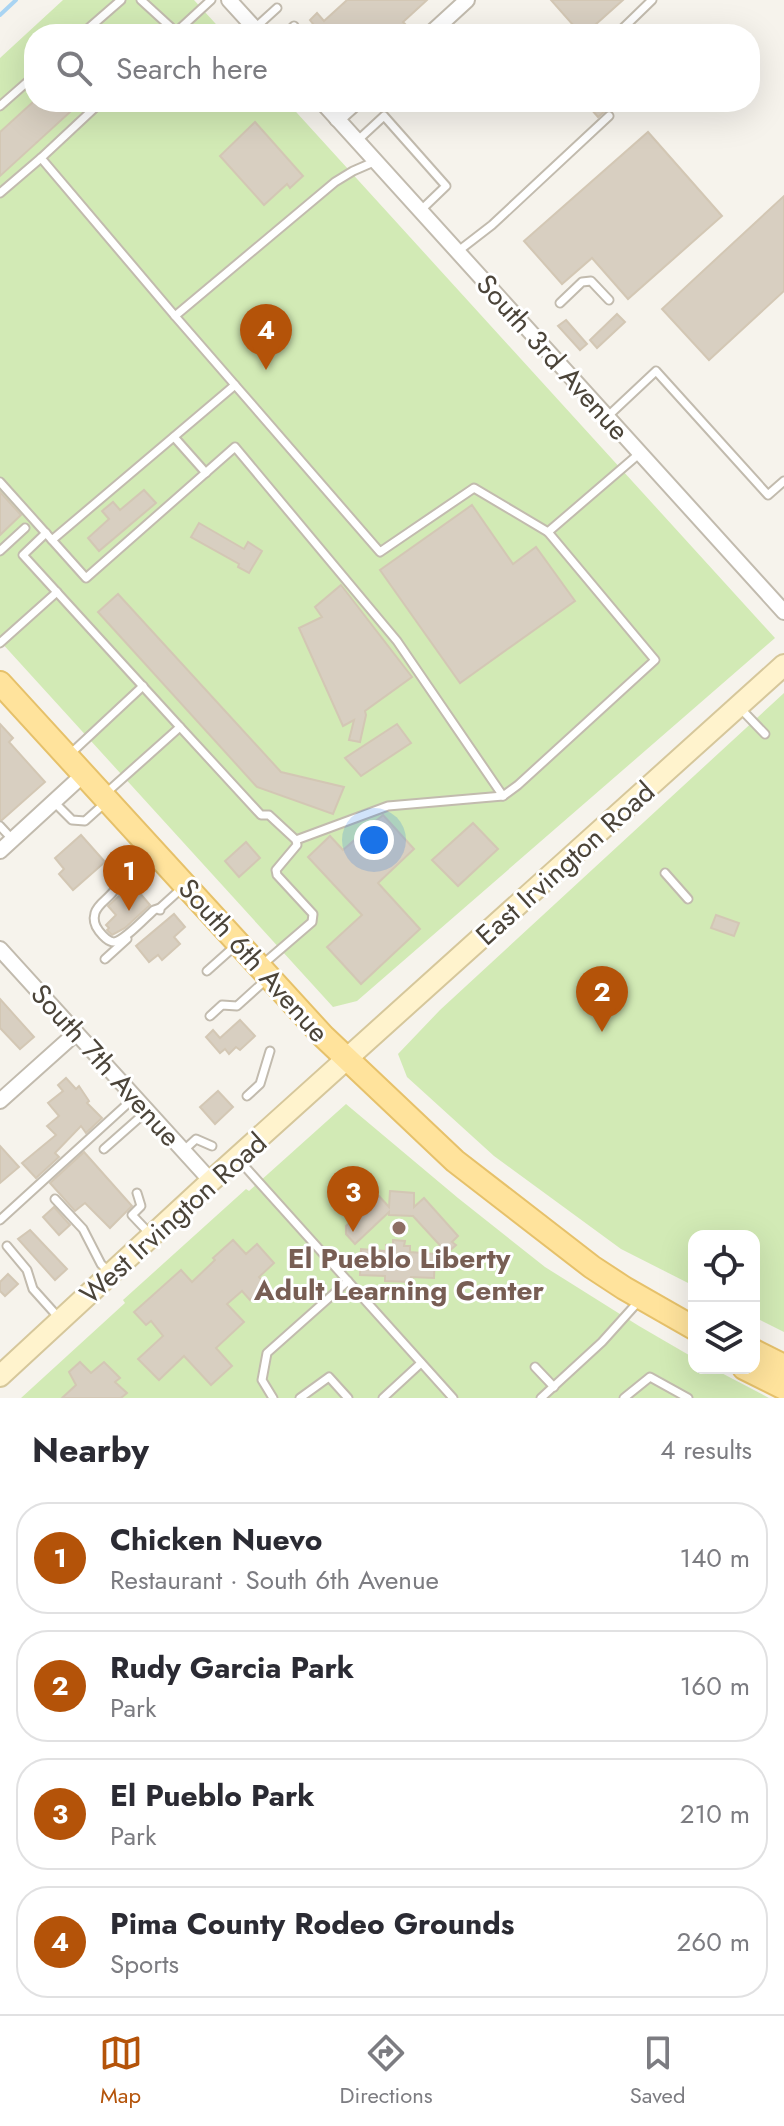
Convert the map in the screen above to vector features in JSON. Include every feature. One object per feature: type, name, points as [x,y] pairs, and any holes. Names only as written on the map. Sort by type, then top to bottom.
[{"type":"main road","name":"East Irvington Road","points":[[346,1060],[784,665]]},
{"type":"main road","name":"South 6th Avenue","points":[[0,683],[346,1060],[455,1161],[592,1267],[688,1324]]},
{"type":"main road","name":"West Irvington Road","points":[[0,1376],[346,1060]]},
{"type":"main road","points":[[760,1354],[784,1366]]},
{"type":"main road","points":[[756,1374],[784,1388]]},
{"type":"street","points":[[229,0],[251,24]]},
{"type":"street","points":[[441,24],[467,0]]},
{"type":"street","name":"South 3rd Avenue","points":[[331,112],[784,612]]},
{"type":"street","points":[[337,119],[345,112]]},
{"type":"street","points":[[0,851],[84,774]]},
{"type":"street","name":"South 7th Avenue","points":[[0,949],[211,1181]]},
{"type":"street","points":[[0,1101],[76,1033]]},
{"type":"lane","points":[[93,24],[121,0]]},
{"type":"lane","points":[[141,0],[166,24]]},
{"type":"lane","points":[[185,24],[211,0]]},
{"type":"lane","points":[[627,24],[652,0]]},
{"type":"lane","points":[[264,24],[277,8]]},
{"type":"lane","points":[[0,106],[24,85]]},
{"type":"lane","points":[[0,193],[90,112]]},
{"type":"lane","points":[[357,141],[384,116],[446,186],[420,211]]},
{"type":"lane","points":[[457,252],[492,225],[609,116]]},
{"type":"lane","points":[[41,158],[380,552],[474,488],[548,532],[655,660],[503,796],[388,806],[296,840]]},
{"type":"lane","points":[[175,316],[327,188],[376,161]]},
{"type":"lane","points":[[560,303],[582,282],[591,281],[609,300]]},
{"type":"lane","points":[[607,417],[656,371],[768,495],[784,481]]},
{"type":"lane","points":[[210,1016],[222,1005],[237,1006],[314,918],[277,875],[279,863],[294,849],[296,840],[269,815],[261,815],[23,555],[174,437],[235,385]]},
{"type":"lane","points":[[174,437],[206,473]]},
{"type":"lane","points":[[0,482],[86,578],[235,447],[397,641],[503,796]]},
{"type":"lane","points":[[548,532],[640,453]]},
{"type":"lane","points":[[0,551],[25,528]]},
{"type":"lane","points":[[0,643],[57,592]]},
{"type":"lane","points":[[67,756],[143,686]]},
{"type":"lane","points":[[739,706],[765,734]]},
{"type":"lane","points":[[54,802],[72,820],[85,821],[180,727]]},
{"type":"lane","points":[[0,826],[12,840]]},
{"type":"lane","points":[[665,873],[688,899]]},
{"type":"lane","points":[[105,959],[186,885]]},
{"type":"lane","points":[[115,889],[94,916],[94,924],[106,940],[114,942],[121,939],[160,908]]},
{"type":"lane","points":[[207,971],[239,942]]},
{"type":"lane","points":[[247,1096],[260,1084],[270,1051]]},
{"type":"lane","points":[[0,1220],[135,1097]]},
{"type":"lane","points":[[104,1149],[147,1111]]},
{"type":"lane","points":[[184,1151],[196,1139],[212,1146]]},
{"type":"lane","points":[[237,1158],[453,1398]]},
{"type":"lane","points":[[137,1193],[141,1206],[132,1215],[152,1236]]},
{"type":"lane","points":[[55,1199],[83,1229],[101,1264],[111,1274]]},
{"type":"lane","points":[[7,1246],[27,1270],[33,1289],[61,1320]]},
{"type":"lane","points":[[273,1398],[262,1380],[267,1353],[348,1281]]},
{"type":"lane","points":[[541,1398],[602,1342],[643,1297]]},
{"type":"lane","points":[[383,1398],[421,1363]]},
{"type":"lane","points":[[535,1367],[554,1387]]},
{"type":"lane","points":[[300,1398],[329,1377],[348,1398]]},
{"type":"lane","points":[[624,1398],[650,1377],[688,1398]]},
{"type":"green space","points":[[63,0],[194,0],[216,24],[37,24]]},
{"type":"green space","points":[[24,36],[24,112],[296,112],[775,638],[357,1001],[333,1007],[0,641],[0,58]]},
{"type":"green space","points":[[784,693],[784,1332],[760,1320],[760,1230],[688,1230],[688,1283],[621,1249],[494,1156],[407,1077],[398,1054],[440,1010]]},
{"type":"green space","points":[[346,1104],[545,1267],[688,1355],[688,1374],[723,1374],[769,1398],[21,1398],[125,1303],[123,1300],[246,1189],[249,1191]]},
{"type":"building","points":[[347,0],[427,0],[403,22],[405,24],[313,24],[310,20],[317,13],[324,21]]},
{"type":"building","points":[[551,0],[623,0],[596,24],[572,24]]},
{"type":"building","points":[[24,110],[70,112],[0,176],[0,132]]},
{"type":"building","points":[[255,122],[303,176],[290,188],[287,184],[264,205],[220,156]]},
{"type":"building","points":[[648,132],[722,216],[628,299],[592,258],[562,284],[524,241]]},
{"type":"building","points":[[784,196],[784,291],[709,360],[662,309]]},
{"type":"building","points":[[617,314],[625,322],[597,348],[590,340]]},
{"type":"building","points":[[566,320],[587,344],[580,350],[558,326]]},
{"type":"building","points":[[144,490],[156,503],[99,551],[88,538],[109,519],[102,511],[113,502],[120,510]]},
{"type":"building","points":[[0,492],[21,515],[0,535]]},
{"type":"building","points":[[472,505],[513,564],[536,547],[575,601],[460,683],[380,570]]},
{"type":"building","points":[[199,523],[244,549],[248,542],[262,551],[249,573],[191,537]]},
{"type":"building","points":[[341,585],[412,677],[365,711],[360,742],[349,740],[354,720],[343,726],[299,628],[322,617],[315,607]]},
{"type":"building","points":[[118,594],[281,772],[344,787],[333,814],[257,787],[98,612]]},
{"type":"building","points":[[0,724],[13,738],[9,742],[45,782],[2,820],[0,820]]},
{"type":"building","points":[[397,724],[411,743],[361,776],[345,758]]},
{"type":"building","points":[[383,815],[414,849],[378,883],[420,929],[361,984],[327,947],[362,915],[308,857],[330,836],[343,850]]},
{"type":"building","points":[[473,823],[498,849],[458,886],[432,860]]},
{"type":"building","points":[[81,835],[105,862],[73,890],[59,874],[64,869],[55,858]]},
{"type":"building","points":[[246,842],[260,858],[239,877],[225,861]]},
{"type":"building","points":[[132,884],[150,905],[125,928],[112,935],[106,925],[116,915],[108,906]]},
{"type":"building","points":[[174,914],[185,927],[174,937],[180,944],[162,960],[158,955],[149,962],[136,946]]},
{"type":"building","points":[[716,915],[739,923],[734,936],[711,928]]},
{"type":"building","points":[[0,999],[34,1037],[20,1049],[0,1028]]},
{"type":"building","points":[[240,1020],[255,1036],[240,1050],[236,1047],[229,1054],[225,1049],[220,1053],[206,1037],[213,1030],[220,1038]]},
{"type":"building","points":[[66,1078],[76,1089],[79,1086],[89,1101],[87,1103],[102,1118],[86,1133],[81,1126],[55,1153],[59,1157],[36,1178],[22,1163],[56,1135],[47,1126],[59,1116],[48,1103],[63,1091],[58,1085]]},
{"type":"building","points":[[218,1091],[233,1107],[215,1124],[200,1107]]},
{"type":"building","points":[[0,1146],[19,1167],[0,1183]]},
{"type":"building","points":[[84,1152],[132,1206],[110,1228],[85,1203],[75,1211],[50,1183]]},
{"type":"building","points":[[390,1191],[414,1193],[414,1207],[424,1198],[458,1236],[452,1242],[456,1245],[447,1253],[413,1216],[389,1215],[389,1212],[355,1244],[346,1234],[346,1226],[379,1196],[389,1207]]},
{"type":"building","points":[[54,1207],[70,1225],[59,1235],[43,1217]]},
{"type":"building","points":[[30,1230],[67,1269],[55,1280],[18,1239]]},
{"type":"building","points":[[233,1240],[246,1254],[257,1244],[274,1263],[259,1277],[266,1285],[250,1300],[242,1291],[227,1304],[244,1322],[216,1348],[232,1366],[211,1385],[184,1356],[159,1380],[138,1359],[163,1336],[151,1321],[146,1325],[134,1312],[181,1270],[192,1282]]},
{"type":"building","points":[[393,1240],[405,1241],[404,1246],[410,1246],[410,1252],[435,1254],[434,1278],[411,1277],[410,1282],[385,1281],[385,1276],[360,1275],[361,1249],[386,1251],[386,1245],[393,1245]]},
{"type":"building","points":[[8,1274],[18,1284],[5,1296],[0,1291],[0,1282]]},
{"type":"building","points":[[80,1362],[91,1373],[104,1362],[120,1378],[115,1382],[127,1393],[121,1398],[62,1398],[76,1385],[69,1372]]},
{"type":"waterway","points":[[0,15],[16,0]]},
{"type":"place","name":"Pima County Rodeo Grounds","points":[[266,370]]},
{"type":"place","name":"Chicken Nuevo","points":[[129,911]]},
{"type":"place","name":"Rudy Garcia Park","points":[[602,1032]]},
{"type":"place","name":"El Pueblo Liberty Adult Learning Center","points":[[399,1228]]},
{"type":"place","name":"El Pueblo Park","points":[[353,1232]]}]
